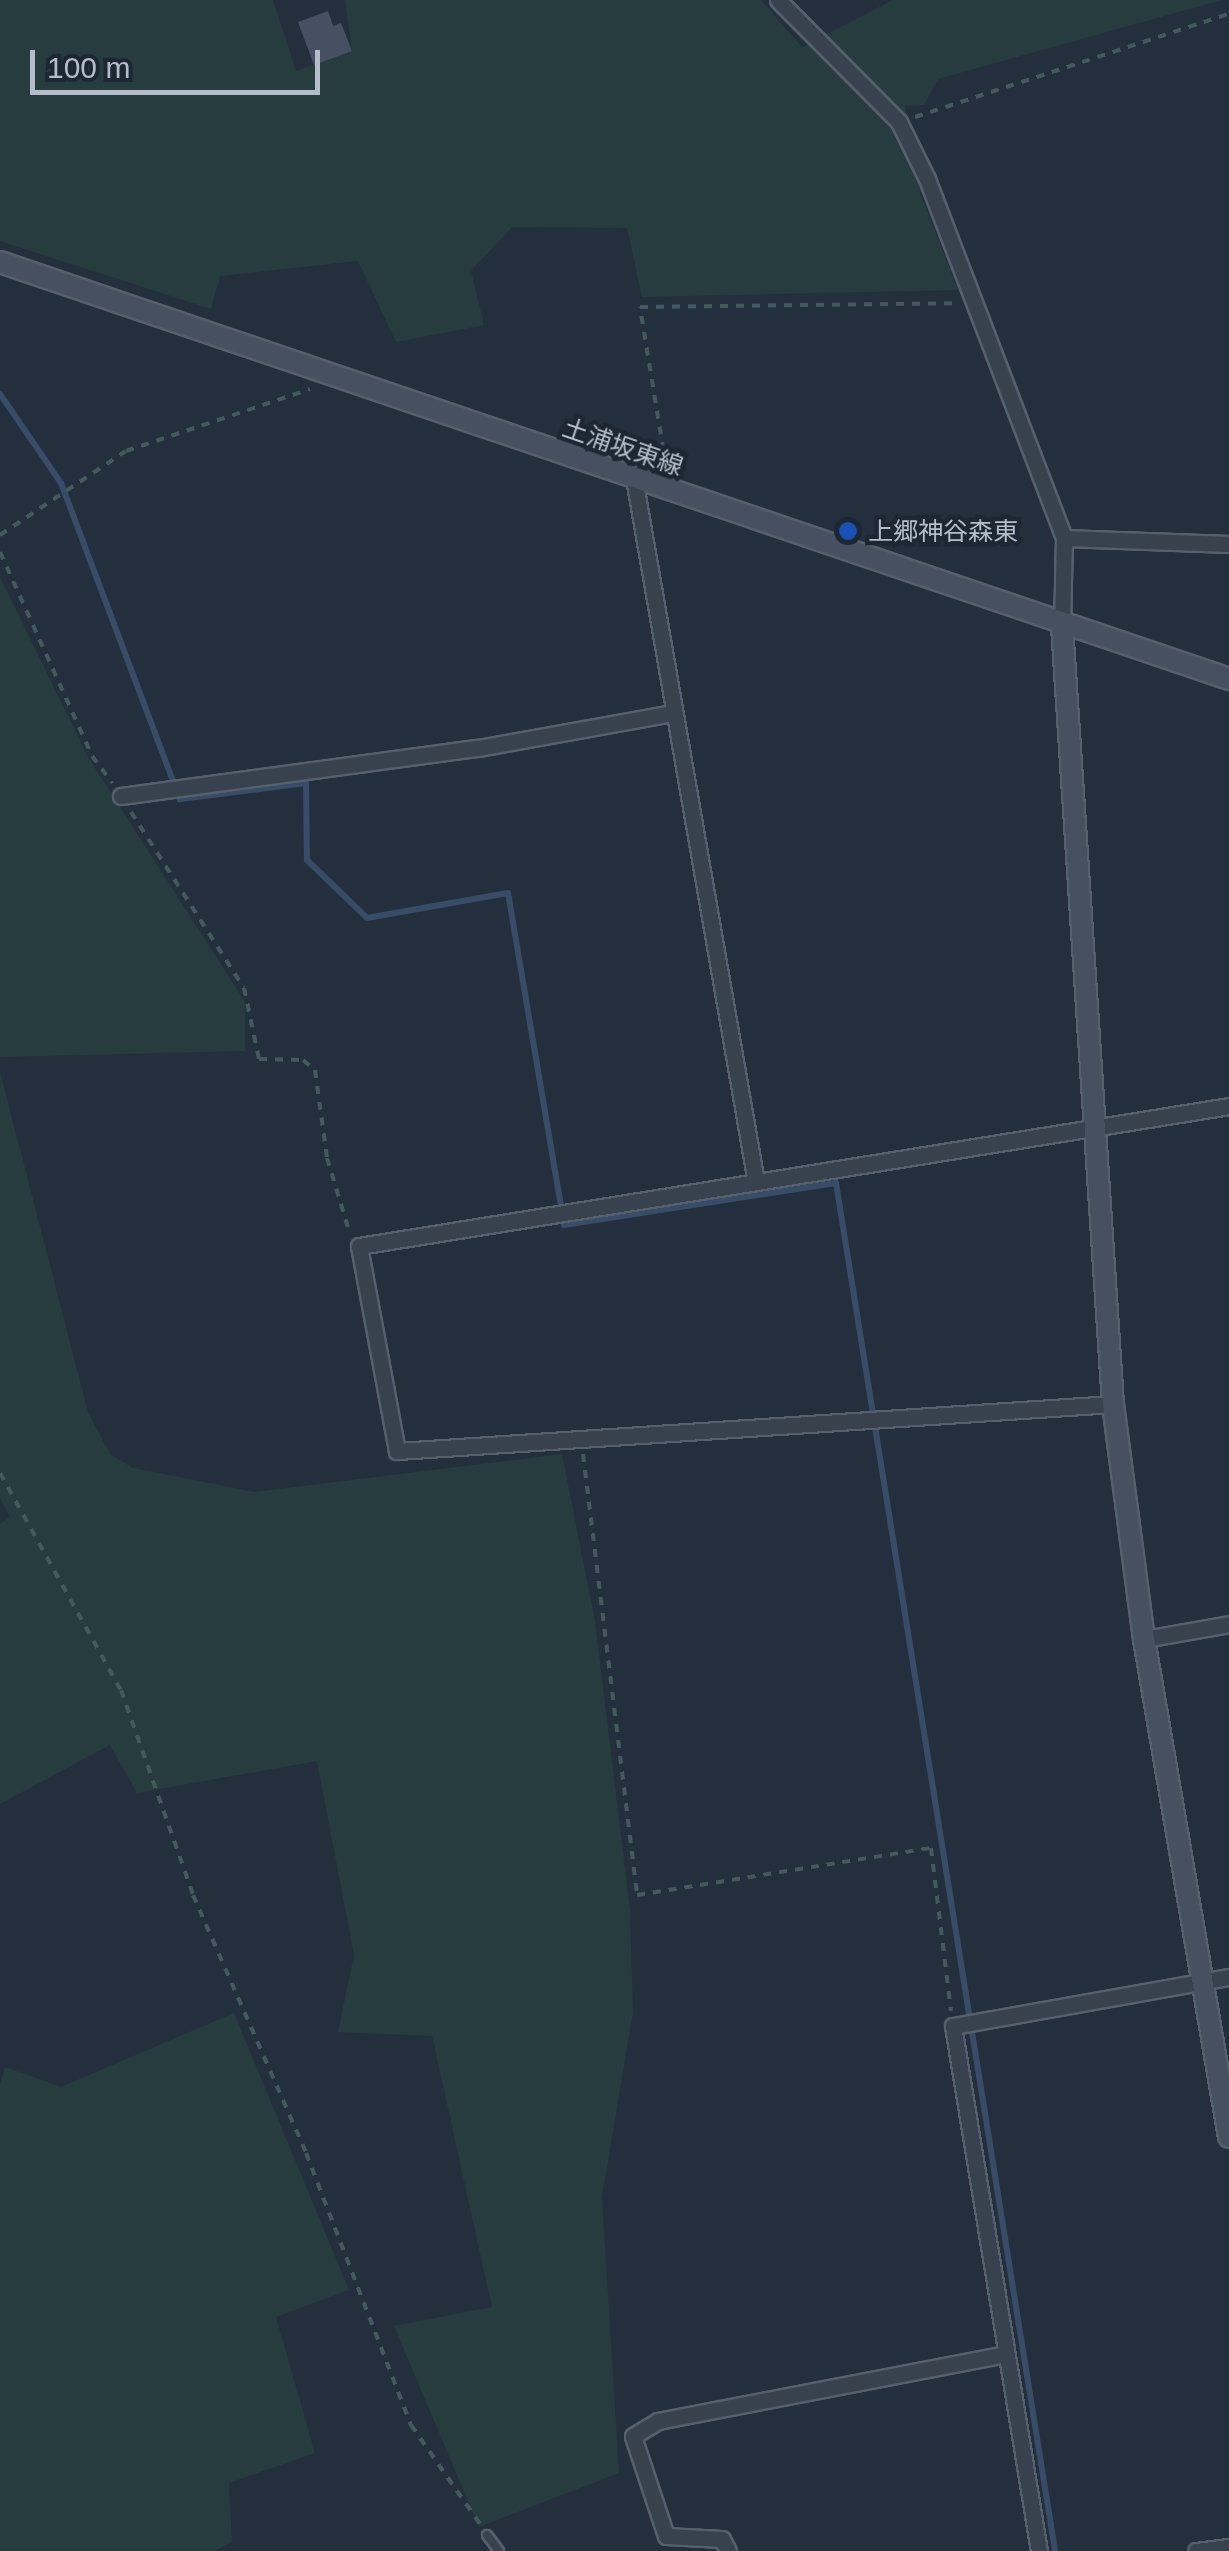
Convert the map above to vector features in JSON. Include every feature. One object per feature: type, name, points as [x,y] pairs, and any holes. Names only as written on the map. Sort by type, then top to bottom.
[{"type":"street","points":[[778,0],[899,122],[974,302],[1064,538],[1062,626],[1114,1404],[1144,1638],[1229,2137]]},
{"type":"street","name":"土浦坂東線","points":[[0,262],[1062,626],[1229,679]]},
{"type":"street","points":[[634,478],[756,1182]]},
{"type":"street","points":[[1064,538],[1229,544]]},
{"type":"street","points":[[121,796],[478,748],[673,713]]},
{"type":"street","points":[[1114,1404],[582,1443],[397,1452],[358,1246],[1229,1106]]},
{"type":"street","points":[[1144,1638],[1229,1624]]},
{"type":"street","points":[[1039,2551],[953,2026],[1229,1977]]},
{"type":"street","points":[[728,2551],[722,2538],[666,2536],[633,2436],[658,2421],[1006,2354]]},
{"type":"street","points":[[1196,2551],[1229,2547]]},
{"type":"lane","points":[[487,2535],[499,2551]]},
{"type":"path","points":[[899,122],[1229,14]]},
{"type":"path","points":[[670,490],[640,307],[974,302]]},
{"type":"path","points":[[0,535],[126,451],[315,388]]},
{"type":"path","points":[[0,552],[92,756],[244,988],[260,1059],[303,1060],[316,1070],[327,1158],[346,1230],[358,1246]]},
{"type":"path","points":[[582,1443],[637,1895],[931,1848],[953,2026]]},
{"type":"path","points":[[0,1473],[120,1690],[192,1895],[306,2153],[410,2426],[487,2535]]},
{"type":"green space","points":[[0,0],[273,0],[296,71],[352,51],[345,0],[761,0],[802,47],[893,0],[1222,0],[938,79],[924,105],[905,106],[920,193],[958,290],[642,297],[627,228],[512,227],[471,271],[484,325],[396,342],[358,261],[220,276],[211,309],[0,241]]},
{"type":"green space","points":[[0,577],[88,757],[245,1002],[245,1051],[0,1057]]},
{"type":"green space","points":[[0,1072],[88,1412],[110,1454],[133,1468],[254,1492],[562,1454],[595,1621],[630,1909],[633,2012],[602,2197],[619,2473],[479,2527],[394,2326],[492,2307],[432,2036],[338,2032],[354,1955],[317,1761],[137,1793],[110,1745],[0,1804],[0,1524],[10,1517],[0,1498]]},
{"type":"green space","points":[[234,2013],[349,2290],[276,2317],[315,2453],[229,2483],[232,2542],[215,2551],[0,2551],[0,2084],[5,2067],[61,2087]]},
{"type":"building","points":[[328,11],[333,26],[341,23],[352,51],[314,65],[298,22]]},
{"type":"waterway","points":[[0,394],[61,483],[180,799],[306,783],[307,860],[367,918],[508,893],[564,1225],[836,1183],[1055,2551]]},
{"type":"place","name":"上郷神谷森東","points":[[848,531]]}]
